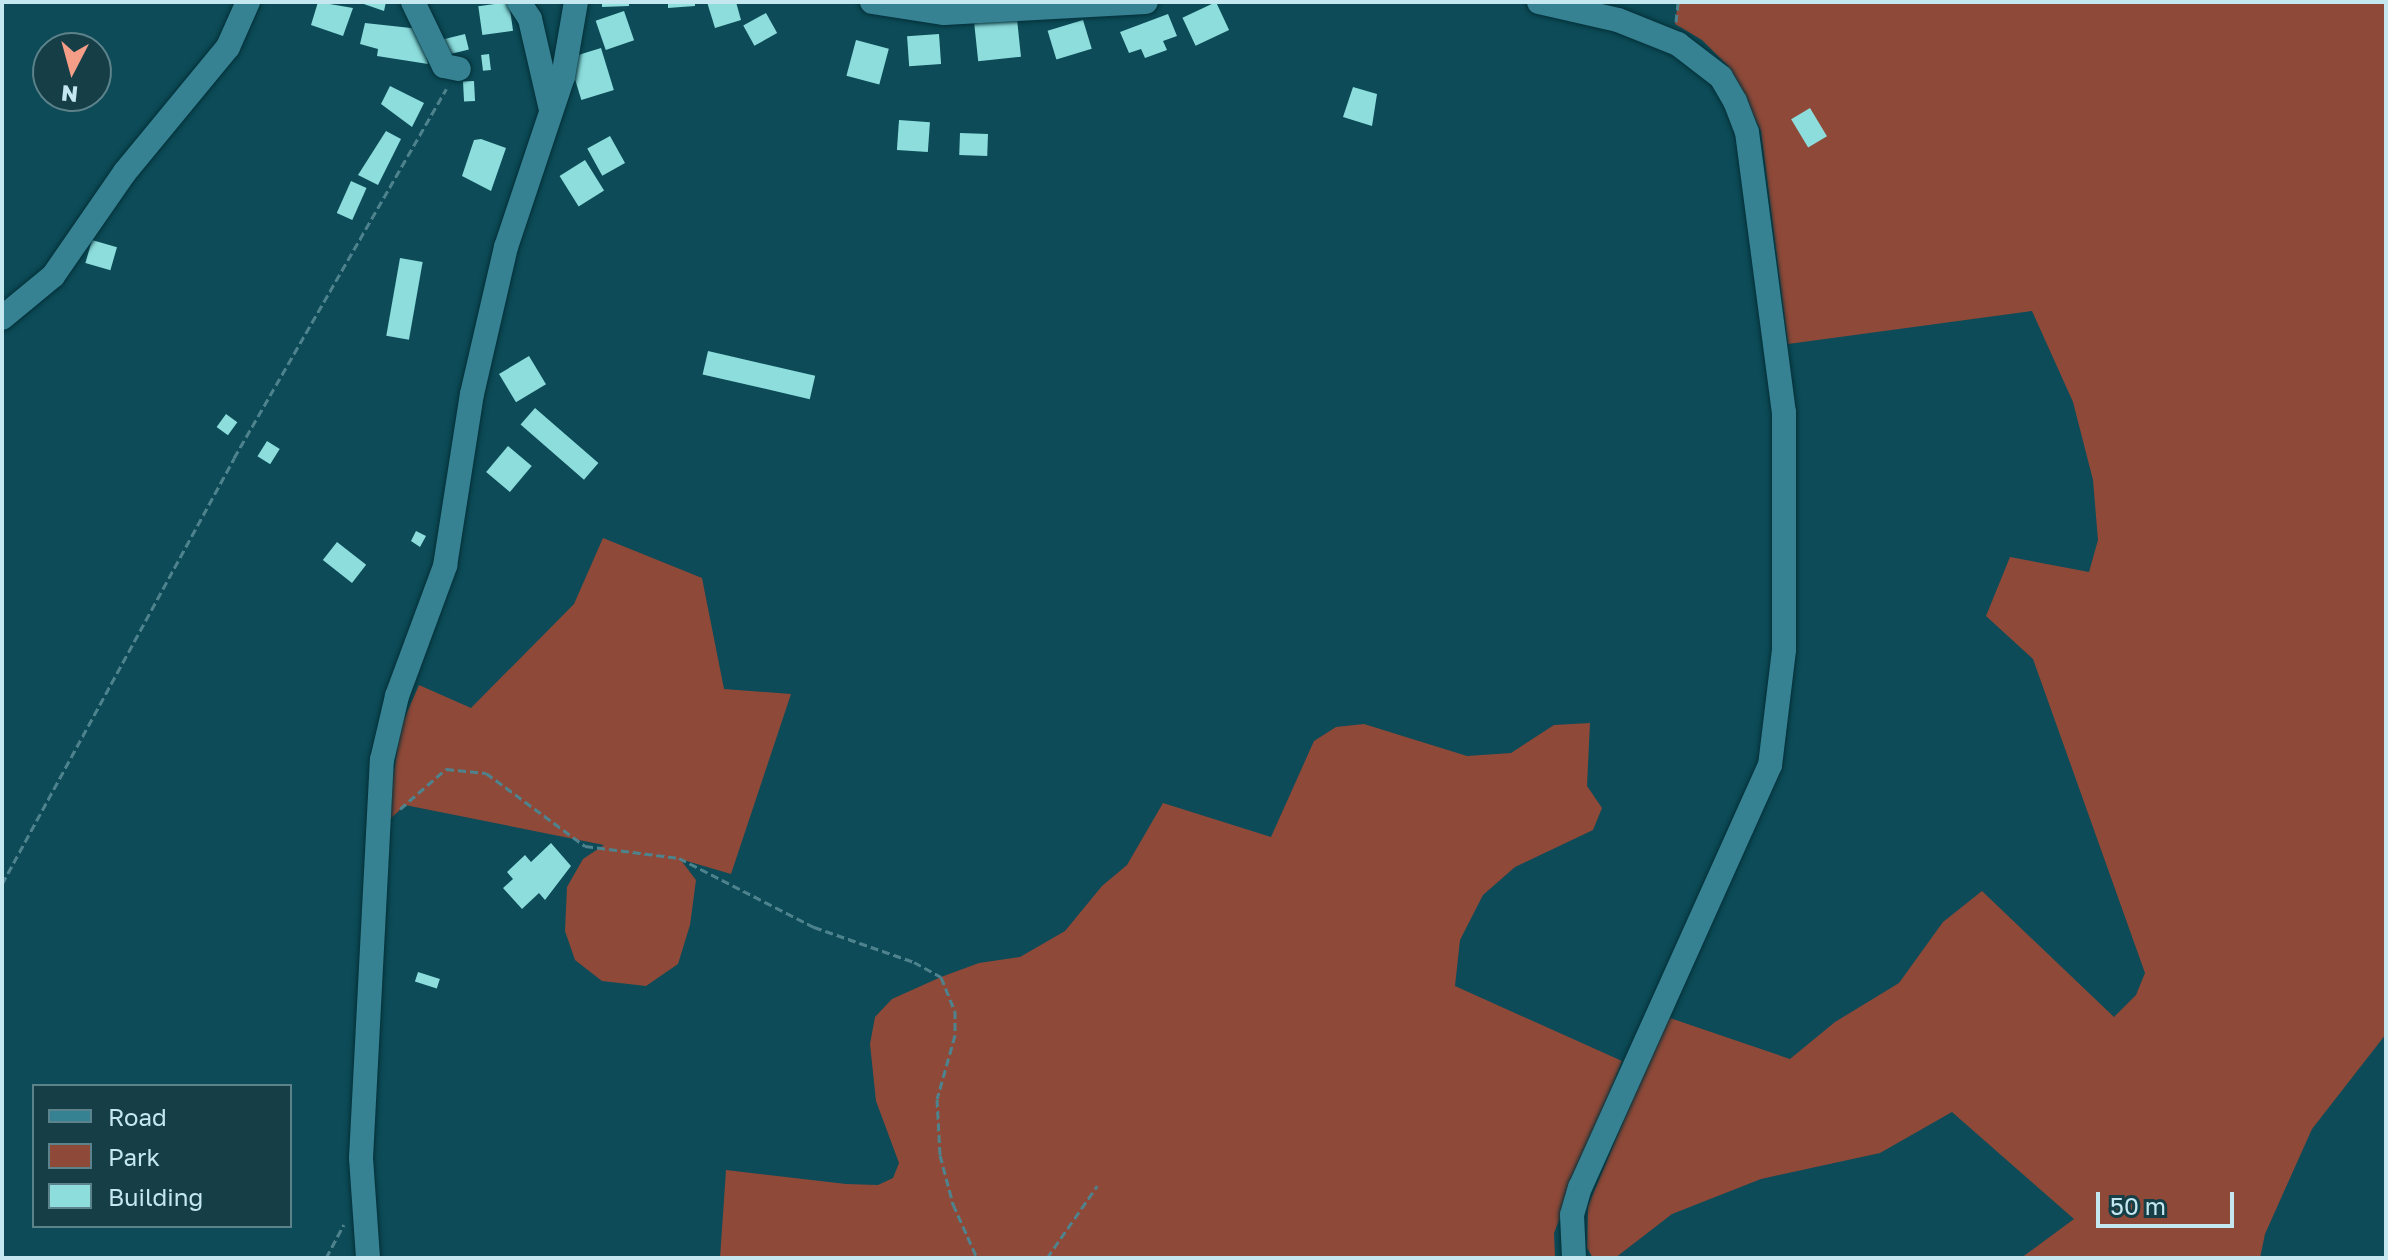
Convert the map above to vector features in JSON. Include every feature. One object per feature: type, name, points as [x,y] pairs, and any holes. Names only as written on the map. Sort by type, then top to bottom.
[{"type":"street","points":[[2,318],[61,266],[125,172],[228,47],[248,2]]},
{"type":"street","points":[[413,2],[444,66],[459,69]]},
{"type":"street","points":[[519,2],[530,19],[551,110]]},
{"type":"street","points":[[872,2],[944,13],[1146,2]]},
{"type":"street","points":[[1539,2],[1646,30],[1678,44],[1721,77],[1747,132],[1784,412],[1784,650],[1770,765],[1580,1187],[1571,1226],[1574,1258]]},
{"type":"street","points":[[368,1258],[361,1158],[377,833],[388,730],[445,566],[472,394],[506,247],[563,77],[572,8]]},
{"type":"path","points":[[2,884],[407,149],[459,69]]},
{"type":"path","points":[[377,833],[432,776],[465,767],[515,791],[585,846],[679,858],[814,927],[914,962],[941,977],[955,1011],[955,1035],[937,1099],[940,1155],[953,1204],[977,1258]]},
{"type":"path","points":[[1047,1258],[1097,1186]]},
{"type":"green space","points":[[1678,2],[2386,2],[2386,1034],[2312,1129],[2265,1234],[2260,1258],[2021,1258],[2074,1219],[1952,1112],[1880,1153],[1761,1179],[1672,1214],[1615,1258],[1593,1258],[1587,1248],[1588,1206],[1667,1017],[1790,1059],[1835,1022],[1899,983],[1943,922],[1982,891],[2114,1017],[2136,995],[2145,973],[2033,659],[1986,616],[2010,557],[2089,572],[2098,540],[2093,480],[2073,402],[2032,311],[1788,344],[1761,131],[1728,66],[1702,40],[1675,24]]},
{"type":"green space","points":[[603,538],[702,578],[724,689],[791,694],[731,874],[680,859],[696,880],[690,925],[678,964],[646,986],[602,981],[575,960],[565,931],[567,887],[583,859],[604,845],[405,805],[386,823],[401,726],[419,685],[471,708],[574,604]]},
{"type":"green space","points":[[1590,723],[1587,786],[1602,808],[1593,830],[1515,867],[1483,895],[1460,940],[1455,986],[1622,1061],[1554,1233],[1555,1257],[720,1258],[726,1170],[846,1184],[878,1185],[893,1178],[899,1163],[876,1101],[870,1044],[875,1017],[892,999],[979,963],[1020,957],[1065,931],[1102,886],[1127,865],[1163,803],[1271,837],[1314,741],[1336,727],[1364,724],[1467,756],[1511,753],[1554,725]]},
{"type":"building","points":[[318,2],[353,8],[343,36],[311,25]]},
{"type":"building","points":[[358,2],[386,2],[384,11]]},
{"type":"building","points":[[509,2],[513,31],[482,35],[478,6]]},
{"type":"building","points":[[602,2],[629,2],[629,6],[602,7]]},
{"type":"building","points":[[668,2],[695,2],[695,6],[668,8]]},
{"type":"building","points":[[707,2],[736,2],[741,20],[715,28]]},
{"type":"building","points":[[1216,2],[1229,30],[1196,46],[1182,18]]},
{"type":"building","points":[[624,11],[634,40],[606,50],[596,21]]},
{"type":"building","points":[[766,13],[777,33],[754,46],[743,26]]},
{"type":"building","points":[[1168,14],[1177,36],[1163,41],[1167,50],[1145,58],[1141,49],[1129,53],[1120,32]]},
{"type":"building","points":[[1017,19],[1021,57],[978,61],[974,23]]},
{"type":"building","points":[[1083,20],[1092,49],[1056,60],[1048,31]]},
{"type":"building","points":[[365,23],[420,29],[428,64],[377,56],[378,49],[360,44]]},
{"type":"building","points":[[465,34],[469,50],[446,55],[442,40]]},
{"type":"building","points":[[939,34],[941,64],[909,66],[907,36]]},
{"type":"building","points":[[856,40],[889,49],[879,85],[846,76]]},
{"type":"building","points":[[601,48],[614,90],[581,100],[568,58]]},
{"type":"building","points":[[489,54],[491,70],[483,71],[481,55]]},
{"type":"building","points":[[474,81],[475,101],[464,102],[463,82]]},
{"type":"building","points":[[390,86],[424,103],[412,127],[381,104]]},
{"type":"building","points":[[1353,87],[1377,94],[1372,126],[1343,117]]},
{"type":"building","points":[[1810,108],[1827,136],[1808,148],[1791,119]]},
{"type":"building","points":[[899,120],[930,122],[928,152],[897,150]]},
{"type":"building","points":[[386,131],[401,139],[378,185],[358,175]]},
{"type":"building","points":[[960,133],[988,134],[987,156],[959,155]]},
{"type":"building","points":[[610,136],[625,163],[602,176],[587,149]]},
{"type":"building","points":[[481,139],[506,148],[491,191],[462,176],[474,140]]},
{"type":"building","points":[[585,160],[604,191],[579,206],[560,176]]},
{"type":"building","points":[[351,181],[367,188],[352,220],[337,213]]},
{"type":"building","points":[[92,240],[117,247],[110,270],[85,263]]},
{"type":"building","points":[[400,258],[423,262],[409,340],[386,336]]},
{"type":"building","points":[[708,351],[815,376],[810,399],[703,374]]},
{"type":"building","points":[[529,356],[546,384],[516,402],[499,374]]},
{"type":"building","points":[[535,408],[598,463],[584,480],[521,425]]},
{"type":"building","points":[[226,414],[237,422],[228,435],[217,427]]},
{"type":"building","points":[[267,441],[280,449],[270,464],[257,456]]},
{"type":"building","points":[[508,446],[532,466],[510,492],[486,472]]},
{"type":"building","points":[[416,531],[426,536],[420,547],[411,541]]},
{"type":"building","points":[[337,542],[366,565],[352,583],[323,560]]},
{"type":"building","points":[[551,843],[571,866],[545,900],[539,893],[522,909],[503,888],[513,879],[507,872],[525,855],[531,862]]},
{"type":"building","points":[[418,972],[440,979],[437,989],[415,982]]}]
